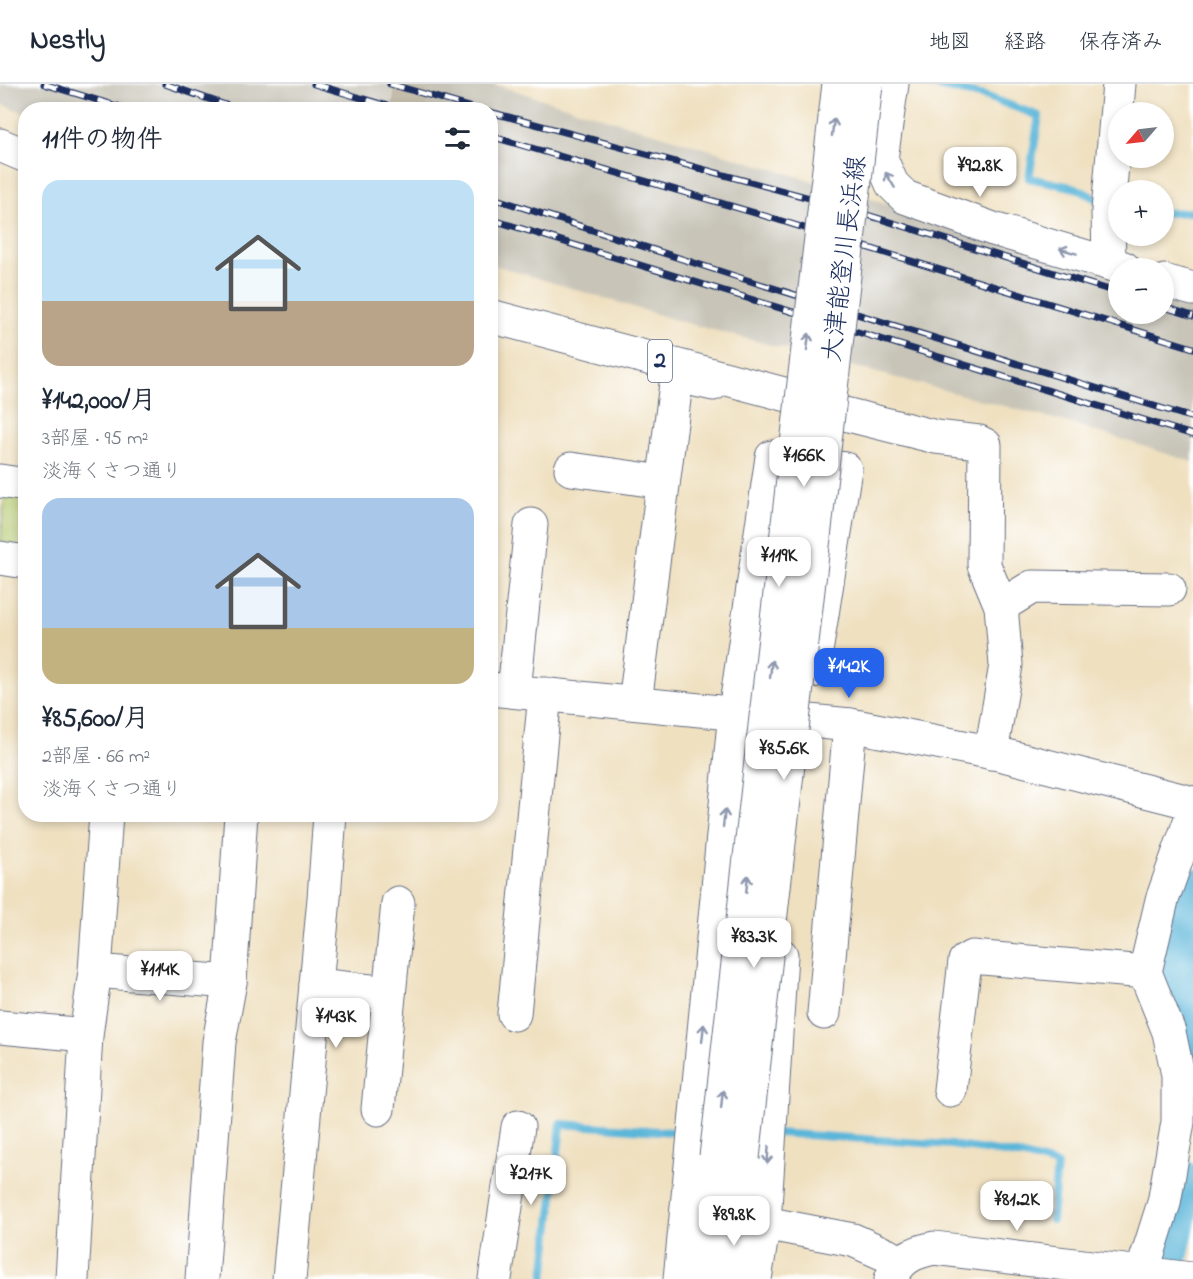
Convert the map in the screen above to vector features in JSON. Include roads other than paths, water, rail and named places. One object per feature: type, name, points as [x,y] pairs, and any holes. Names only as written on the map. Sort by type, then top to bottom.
[{"type":"street","name":"大津能登川長浜線","points":[[815,403],[838,84]]},
{"type":"street","name":"大津能登川長浜線","points":[[815,403],[866,84]]},
{"type":"street","points":[[892,84],[881,159],[892,184],[905,197],[993,229],[1108,264]]},
{"type":"street","points":[[1115,258],[1109,203],[1119,84]]},
{"type":"street","points":[[1174,284],[1193,289]]},
{"type":"street","name":"2","points":[[498,318],[815,403]]},
{"type":"street","points":[[635,703],[677,376],[853,414],[936,437],[979,442],[985,445],[984,565],[1001,606],[1006,665],[991,753]]},
{"type":"street","points":[[704,1279],[729,1157],[815,403]]},
{"type":"street","points":[[680,1279],[735,712],[772,457],[845,469],[806,720],[779,979],[764,1223],[755,1279]]},
{"type":"street","points":[[571,469],[663,482]]},
{"type":"street","points":[[0,481],[18,483]]},
{"type":"street","points":[[514,1014],[516,691],[531,525]]},
{"type":"street","points":[[0,558],[18,561]]},
{"type":"street","points":[[1001,606],[1032,587],[1169,590]]},
{"type":"street","points":[[516,691],[850,725],[991,753],[1193,803]]},
{"type":"street","points":[[824,1013],[850,725]]},
{"type":"street","points":[[1144,1276],[1164,1203],[1178,1122],[1178,1075],[1169,1032],[1145,972],[1162,900],[1193,813]]},
{"type":"street","points":[[72,1279],[86,1035],[94,971],[105,822]]},
{"type":"street","points":[[202,1279],[219,1042],[230,981],[240,822]]},
{"type":"street","points":[[289,1279],[329,822]]},
{"type":"street","points":[[378,1109],[398,903]]},
{"type":"street","points":[[950,1090],[966,961],[972,957],[1145,972]]},
{"type":"street","points":[[94,971],[230,981]]},
{"type":"street","points":[[779,979],[827,979]]},
{"type":"street","points":[[316,985],[388,993]]},
{"type":"street","points":[[0,1027],[86,1035]]},
{"type":"street","points":[[495,1279],[518,1127]]},
{"type":"street","points":[[729,1157],[732,1279]]},
{"type":"street","points":[[764,1223],[853,1240],[895,1270],[913,1252],[934,1248],[1144,1276],[1192,1279]]},
{"type":"waterway","points":[[929,84],[985,96],[1039,116],[1029,178],[1076,188],[1100,201]]},
{"type":"waterway","points":[[1174,213],[1193,212]]},
{"type":"waterway","points":[[1193,891],[1179,931],[1175,966],[1180,1002],[1193,1042]]},
{"type":"waterway","points":[[544,1279],[561,1124],[687,1133]]},
{"type":"waterway","points":[[777,1133],[951,1145],[1024,1156],[1057,1165],[1052,1220]]},
{"type":"waterway","points":[[1161,1279],[1181,1182]]},
{"type":"tunnel","points":[[406,102],[409,84]]},
{"type":"railway","points":[[44,84],[104,102]]},
{"type":"railway","points":[[165,84],[217,102]]},
{"type":"railway","points":[[314,84],[374,102]]},
{"type":"railway","points":[[390,84],[452,102]]},
{"type":"railway","points":[[498,114],[832,204],[1108,290]]},
{"type":"railway","points":[[498,138],[772,218],[1193,348]]},
{"type":"railway","points":[[498,200],[747,280],[1193,418]]},
{"type":"railway","points":[[498,221],[1193,435]]},
{"type":"railway","points":[[1174,310],[1193,316]]}]
